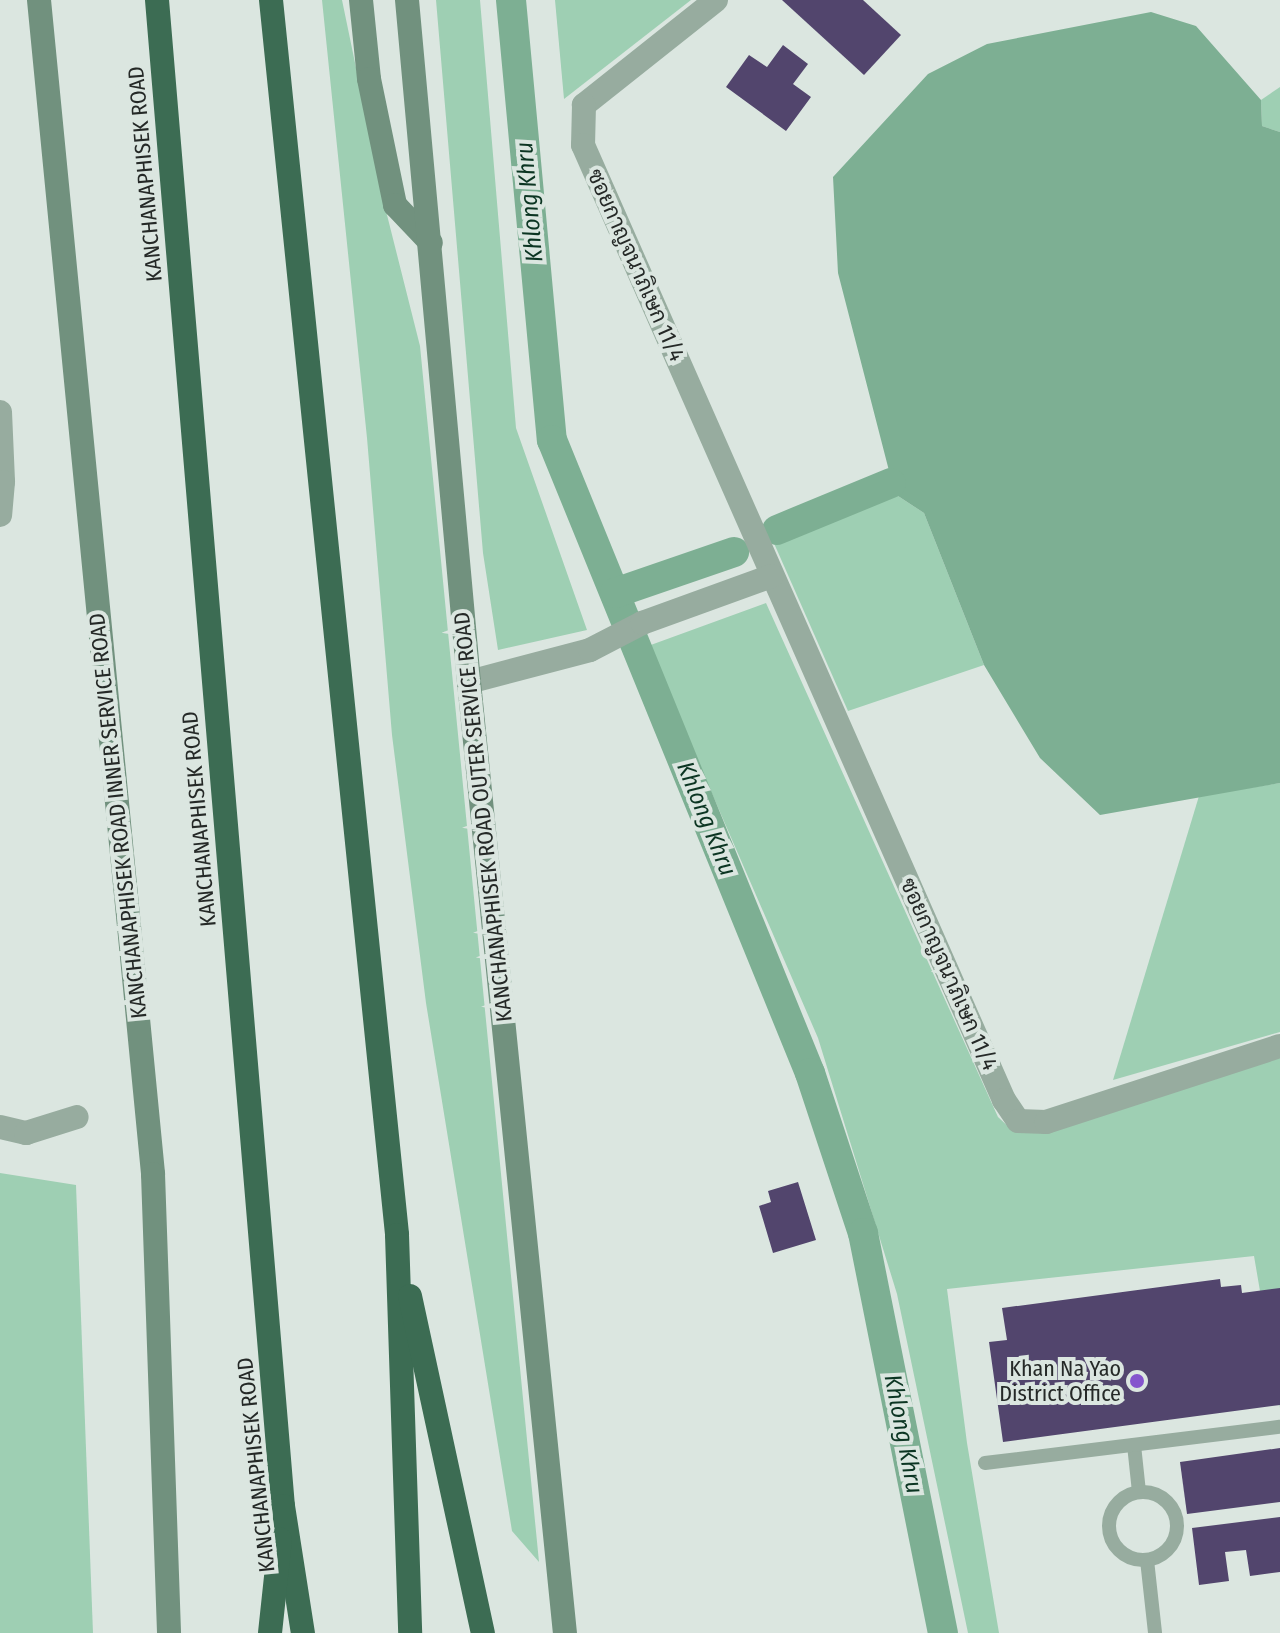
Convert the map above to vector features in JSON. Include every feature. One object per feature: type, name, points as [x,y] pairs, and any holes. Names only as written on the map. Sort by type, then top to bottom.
[{"type":"highway","name":"KANCHANAPHISEK ROAD","points":[[157,0],[283,1506],[303,1633]]},
{"type":"highway","points":[[271,0],[397,1235],[410,1633]]},
{"type":"highway","points":[[397,1235],[483,1633]]},
{"type":"highway","points":[[270,1633],[283,1506]]},
{"type":"main road","points":[[361,0],[369,79],[395,205],[431,243]]},
{"type":"main road","name":"KANCHANAPHISEK ROAD OUTER SERVICE ROAD","points":[[407,0],[469,682],[565,1633]]},
{"type":"main road","name":"KANCHANAPHISEK ROAD INNER SERVICE ROAD","points":[[41,7],[153,1174],[169,1633]]},
{"type":"street","name":"ซอยกาญจนาภิเษก 11/4","points":[[716,0],[584,105],[583,145],[1004,1100],[1018,1121],[1046,1122],[1280,1046]]},
{"type":"street","points":[[0,412],[3,482],[0,515]]},
{"type":"street","points":[[469,682],[590,650],[642,623],[772,576]]},
{"type":"street","points":[[0,1127],[26,1133],[77,1117]]},
{"type":"lane","points":[[985,1463],[1280,1427]]},
{"type":"lane","points":[[1134,1445],[1139,1492]]},
{"type":"lane","points":[[1139,1492],[1150,1492],[1169,1503],[1177,1522],[1177,1533],[1166,1551],[1147,1560],[1124,1554],[1110,1536],[1108,1524],[1118,1503],[1139,1492]]},
{"type":"lane","points":[[1147,1560],[1155,1633]]},
{"type":"shaded area","points":[[322,0],[342,0],[384,203],[420,346],[539,1562],[512,1531],[426,1003],[392,735],[367,438]]},
{"type":"shaded area","points":[[436,0],[480,0],[516,428],[587,630],[498,650],[483,553]]},
{"type":"shaded area","points":[[555,0],[691,0],[564,99]]},
{"type":"shaded area","points":[[1151,12],[1196,26],[1261,100],[1262,126],[1280,132],[1280,783],[1100,815],[1040,758],[984,665],[924,513],[895,494],[838,273],[833,177],[928,74],[987,44]]},
{"type":"shaded area","points":[[1280,87],[1280,132],[1262,126],[1261,100]]},
{"type":"shaded area","points":[[895,494],[924,513],[984,665],[848,711],[773,541],[834,513]]},
{"type":"shaded area","points":[[766,603],[998,1117],[1013,1131],[1280,1058],[1280,1408],[1254,1256],[947,1289],[967,1443],[999,1633],[968,1633],[897,1294],[818,1038],[648,646]]},
{"type":"shaded area","points":[[1280,783],[1280,1032],[1113,1080],[1199,796]]},
{"type":"shaded area","points":[[0,1173],[76,1185],[93,1633],[0,1633]]},
{"type":"building","points":[[782,0],[863,0],[901,35],[864,75]]},
{"type":"building","points":[[783,45],[808,64],[793,84],[811,97],[786,131],[726,87],[749,55],[767,67]]},
{"type":"building","points":[[798,1182],[816,1240],[773,1253],[759,1206],[771,1202],[768,1191]]},
{"type":"building","name":"Khan Na Yao District Office","points":[[1220,1279],[1221,1287],[1241,1285],[1242,1293],[1280,1288],[1280,1405],[1003,1442],[989,1342],[1007,1340],[1002,1308]]},
{"type":"building","points":[[1280,1448],[1280,1502],[1187,1514],[1180,1462]]},
{"type":"building","points":[[1280,1517],[1280,1572],[1250,1576],[1246,1550],[1225,1552],[1229,1581],[1199,1585],[1192,1528]]},
{"type":"waterway","name":"Khlong Khru","points":[[511,0],[552,440],[810,1073],[863,1233],[943,1633]]},
{"type":"waterway","points":[[777,530],[891,483]]},
{"type":"waterway","points":[[615,593],[734,552]]},
{"type":"place","name":"Khan Na Yao District Office","points":[[1137,1381]]}]
